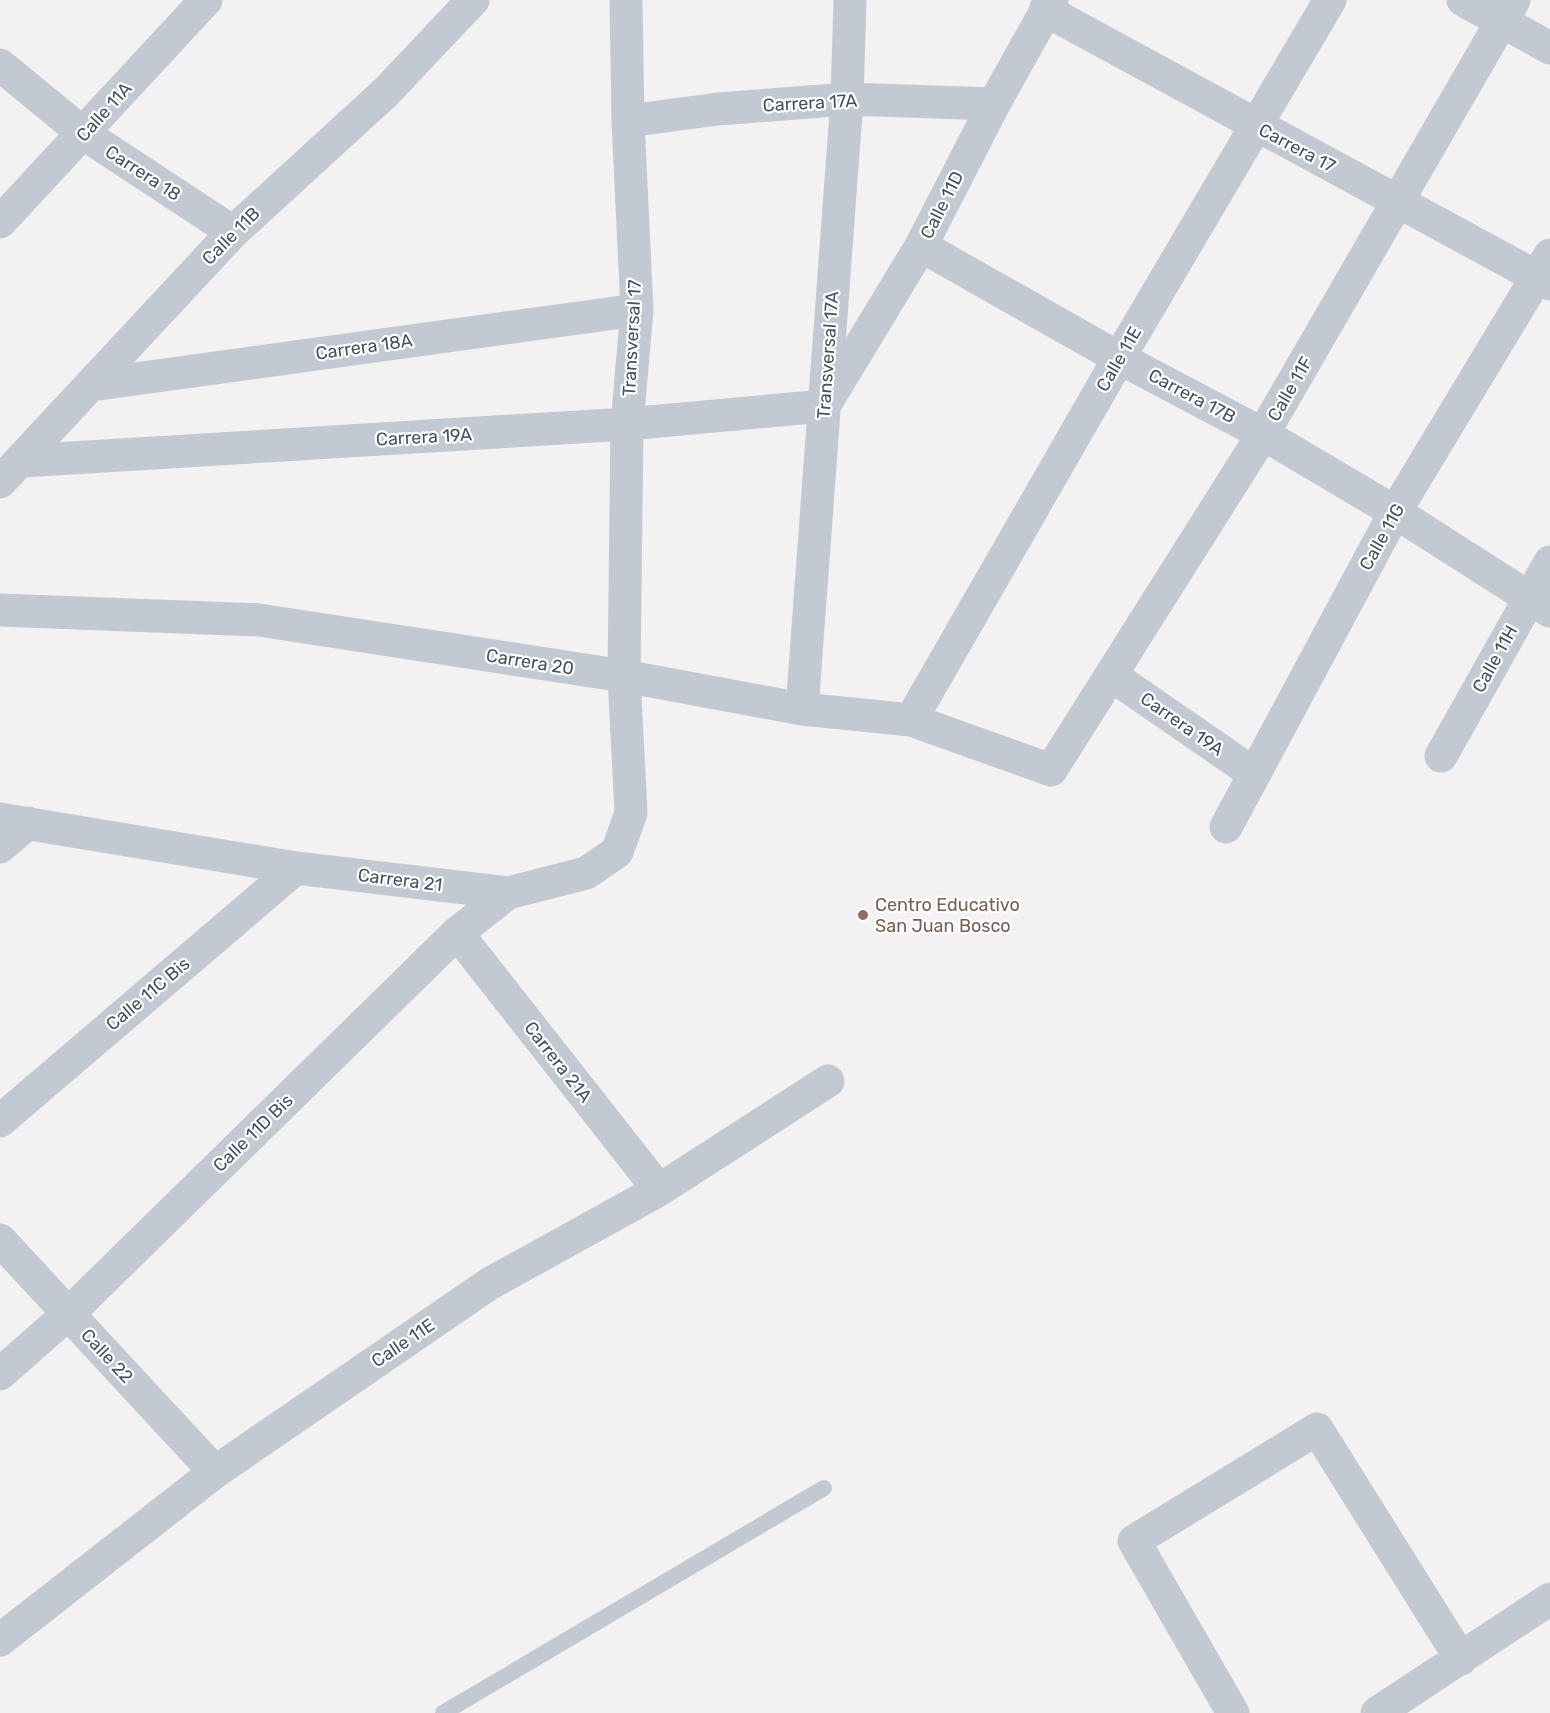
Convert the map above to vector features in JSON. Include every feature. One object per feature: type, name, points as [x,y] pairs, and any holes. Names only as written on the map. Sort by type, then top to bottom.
[{"type":"street","name":"Calle 11A","points":[[0,222],[206,0]]},
{"type":"street","name":"Calle 11B","points":[[11,471],[233,232],[386,92],[473,0]]},
{"type":"street","name":"Transversal 17","points":[[624,676],[627,424],[637,310],[628,121],[626,0]]},
{"type":"street","name":"Transversal 17A","points":[[802,709],[847,99],[850,0]]},
{"type":"street","name":"Calle 11E","points":[[911,720],[1119,358],[1330,0]]},
{"type":"street","points":[[1462,0],[1508,10],[1550,48]]},
{"type":"street","name":"Carrera 17","points":[[1049,5],[1256,126],[1400,202],[1546,272]]},
{"type":"street","name":"Calle 11D","points":[[824,406],[921,246],[994,104],[1049,5]]},
{"type":"street","name":"Calle 11F","points":[[1051,770],[1263,434],[1400,202],[1508,10]]},
{"type":"street","name":"Carrera 18","points":[[0,64],[84,134],[233,232]]},
{"type":"street","name":"Carrera 17A","points":[[628,121],[718,110],[847,99],[994,104]]},
{"type":"street","name":"Carrera 17B","points":[[921,246],[1119,358],[1263,434],[1395,512],[1539,605]]},
{"type":"street","name":"Calle 11G","points":[[1226,827],[1395,512],[1546,272]]},
{"type":"street","name":"Carrera 18A","points":[[91,385],[637,310]]},
{"type":"street","name":"Carrera 19A","points":[[11,471],[627,424],[824,406]]},
{"type":"street","name":"Calle 11H","points":[[1441,756],[1539,605],[1550,562]]},
{"type":"street","name":"Carrera 20","points":[[0,610],[259,620],[624,676],[802,709],[911,720],[1051,770]]},
{"type":"street","name":"Carrera 19A","points":[[1111,675],[1253,773]]},
{"type":"street","name":"Carrera 21","points":[[14,821],[296,868],[508,893],[586,873],[617,852],[631,813],[624,676]]},
{"type":"street","points":[[0,847],[14,821]]},
{"type":"street","name":"Calle 11C Bis","points":[[0,1120],[296,868]]},
{"type":"street","name":"Calle 11D Bis","points":[[0,1374],[68,1314],[457,933],[508,893]]},
{"type":"street","name":"Carrera 21A","points":[[457,933],[659,1190]]},
{"type":"street","name":"Calle 11E","points":[[0,1640],[215,1472],[489,1284],[659,1190],[828,1081]]},
{"type":"street","name":"Calle 22","points":[[0,1240],[215,1472]]},
{"type":"street","points":[[1233,1713],[1134,1540],[1317,1430],[1461,1659]]},
{"type":"street","points":[[1377,1713],[1550,1599]]},
{"type":"lane","points":[[443,1713],[824,1488]]},
{"type":"place","name":"Centro Educativo San Juan Bosco","points":[[863,915]]}]
